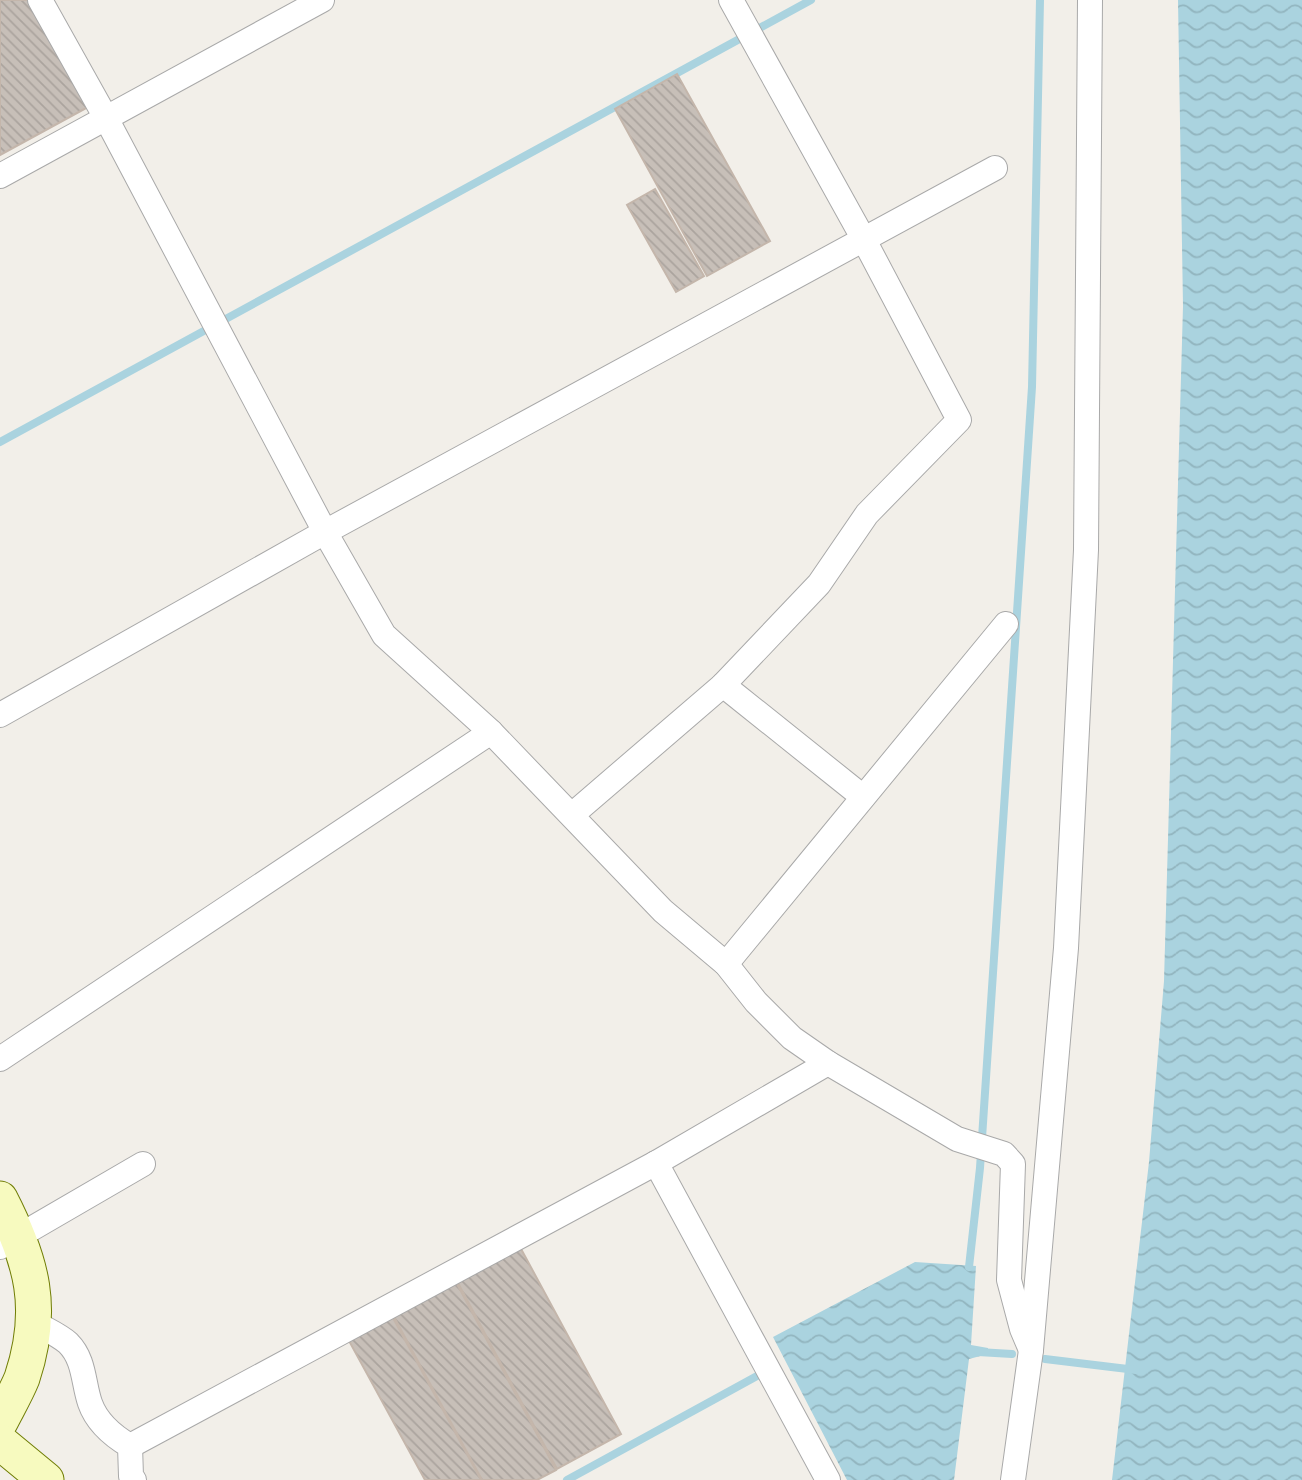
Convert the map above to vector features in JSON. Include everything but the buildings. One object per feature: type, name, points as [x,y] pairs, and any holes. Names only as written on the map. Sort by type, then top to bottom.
[{"type":"main road","points":[[0,1199],[10,1242],[31,1275],[35,1323],[22,1379],[0,1422]]},
{"type":"main road","points":[[0,1442],[46,1480]]},
{"type":"street","points":[[40,0],[383,635],[491,732],[663,911],[726,964],[757,1002],[792,1038],[828,1063],[957,1139],[1004,1154],[1013,1164],[1009,1280],[1022,1329],[1031,1350]]},
{"type":"street","points":[[0,176],[322,0]]},
{"type":"street","points":[[572,814],[723,685],[819,584],[867,514],[959,420],[863,238],[731,0]]},
{"type":"street","points":[[1013,1480],[1031,1350],[1066,948],[1087,550],[1090,0]]},
{"type":"street","points":[[0,715],[325,532],[995,167]]},
{"type":"street","points":[[726,964],[1006,624]]},
{"type":"street","points":[[723,685],[863,797]]},
{"type":"street","points":[[0,1059],[491,732]]},
{"type":"street","points":[[130,1446],[656,1163],[828,1063]]},
{"type":"street","points":[[656,1163],[828,1480]]},
{"type":"street","points":[[10,1242],[143,1164]]},
{"type":"street","points":[[35,1323],[68,1343],[82,1364],[90,1405],[101,1423],[116,1438],[130,1446]]},
{"type":"street","points":[[130,1446],[131,1476],[134,1480]]},
{"type":"water","points":[[1178,0],[1302,0],[1302,1480],[1112,1480],[1149,1162],[1164,981],[1183,306]]},
{"type":"water","points":[[915,1262],[976,1266],[971,1345],[988,1348],[988,1354],[969,1359],[954,1480],[847,1480],[773,1337]]},
{"type":"waterway","points":[[0,442],[811,0]]},
{"type":"waterway","points":[[969,1267],[980,1168],[1032,387],[1040,0]]},
{"type":"waterway","points":[[978,1352],[1012,1354]]},
{"type":"waterway","points":[[1045,1359],[1136,1370]]},
{"type":"waterway","points":[[567,1480],[757,1376]]}]
